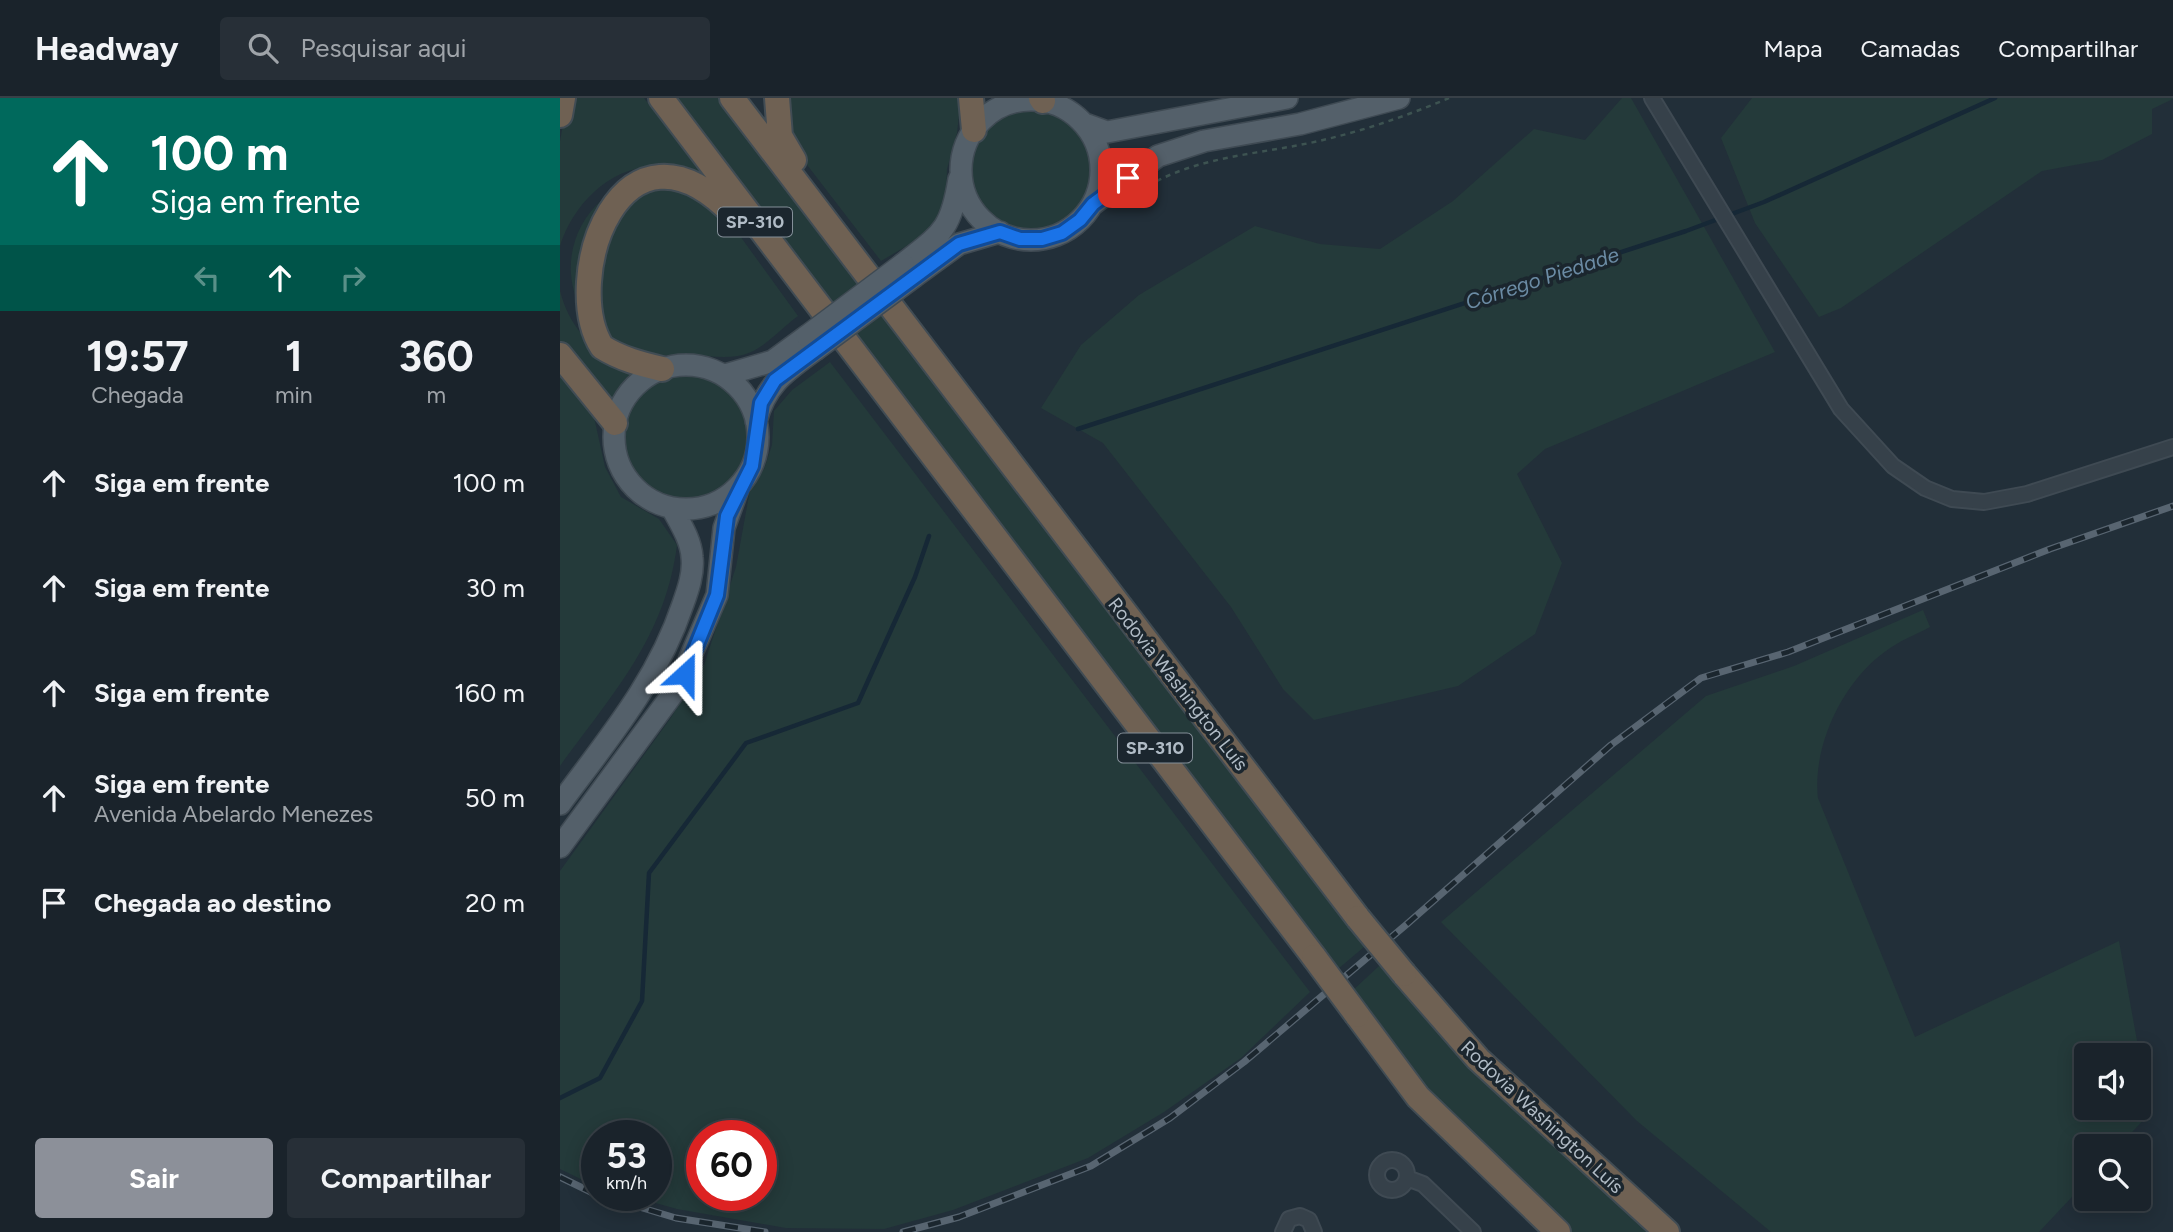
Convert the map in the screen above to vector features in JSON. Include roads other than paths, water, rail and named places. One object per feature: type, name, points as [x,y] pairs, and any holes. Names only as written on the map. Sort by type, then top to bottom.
[{"type":"highway","points":[[560,115],[563,98]]},
{"type":"highway","name":"SP-310","points":[[661,98],[1418,1097],[1558,1232]]},
{"type":"highway","name":"Rodovia Washington Luís","points":[[732,98],[1358,918],[1404,974],[1478,1059],[1667,1232]]},
{"type":"highway","points":[[777,98],[780,136],[892,310]]},
{"type":"highway","points":[[971,98],[974,130]]},
{"type":"highway","points":[[586,204],[624,179],[651,171],[677,174],[696,181],[718,197],[849,346]]},
{"type":"highway","points":[[566,298],[580,327],[600,346],[625,359],[662,369]]},
{"type":"highway","points":[[560,355],[615,423]]},
{"type":"main road","points":[[909,270],[953,216],[963,153],[974,130],[989,113],[1001,106],[1042,99],[1066,110],[1084,124],[1107,132],[1287,98]]},
{"type":"main road","points":[[961,170],[963,186],[972,206],[987,224],[1020,239],[1052,236],[1080,220],[1093,204],[1158,156],[1204,141],[1300,124],[1399,98]]},
{"type":"main road","points":[[1084,124],[1097,147],[1101,171],[1093,204]]},
{"type":"main road","points":[[756,421],[761,403],[775,380],[811,343],[909,270],[959,244],[1000,232]]},
{"type":"main road","points":[[725,376],[773,361],[811,343]]},
{"type":"main road","points":[[560,847],[659,715],[682,679],[717,595],[724,528],[740,485],[752,466],[758,444],[756,421],[747,400],[725,376],[687,365],[662,369],[640,381],[624,400],[615,423],[614,445],[626,477],[650,500],[672,508],[697,509],[720,501],[740,485]]},
{"type":"main road","points":[[560,804],[642,692],[663,657],[674,630],[689,585],[692,558],[686,535],[672,508]]},
{"type":"street","points":[[1652,98],[1841,409],[1893,466],[1925,488],[1952,499],[1984,502],[2027,494],[2173,447]]},
{"type":"street","points":[[1407,1178],[1423,1184],[1473,1232]]},
{"type":"street","points":[[1283,1232],[1289,1219],[1300,1216],[1309,1220],[1314,1232]]},
{"type":"waterway","name":"Córrego Piedade","points":[[1078,429],[1686,231],[1764,202],[1995,98]]},
{"type":"waterway","name":"Córrego Piedade","points":[[560,1098],[600,1078],[642,1001],[649,873],[746,743],[858,703],[915,577],[929,536]]},
{"type":"railway","points":[[903,1232],[959,1217],[1091,1166],[1170,1118],[1244,1062],[1407,924],[1611,745],[1701,678],[1788,652],[2050,549],[2173,506]]},
{"type":"railway","points":[[560,1177],[581,1187]]},
{"type":"railway","points":[[653,1211],[676,1218],[765,1232]]}]
